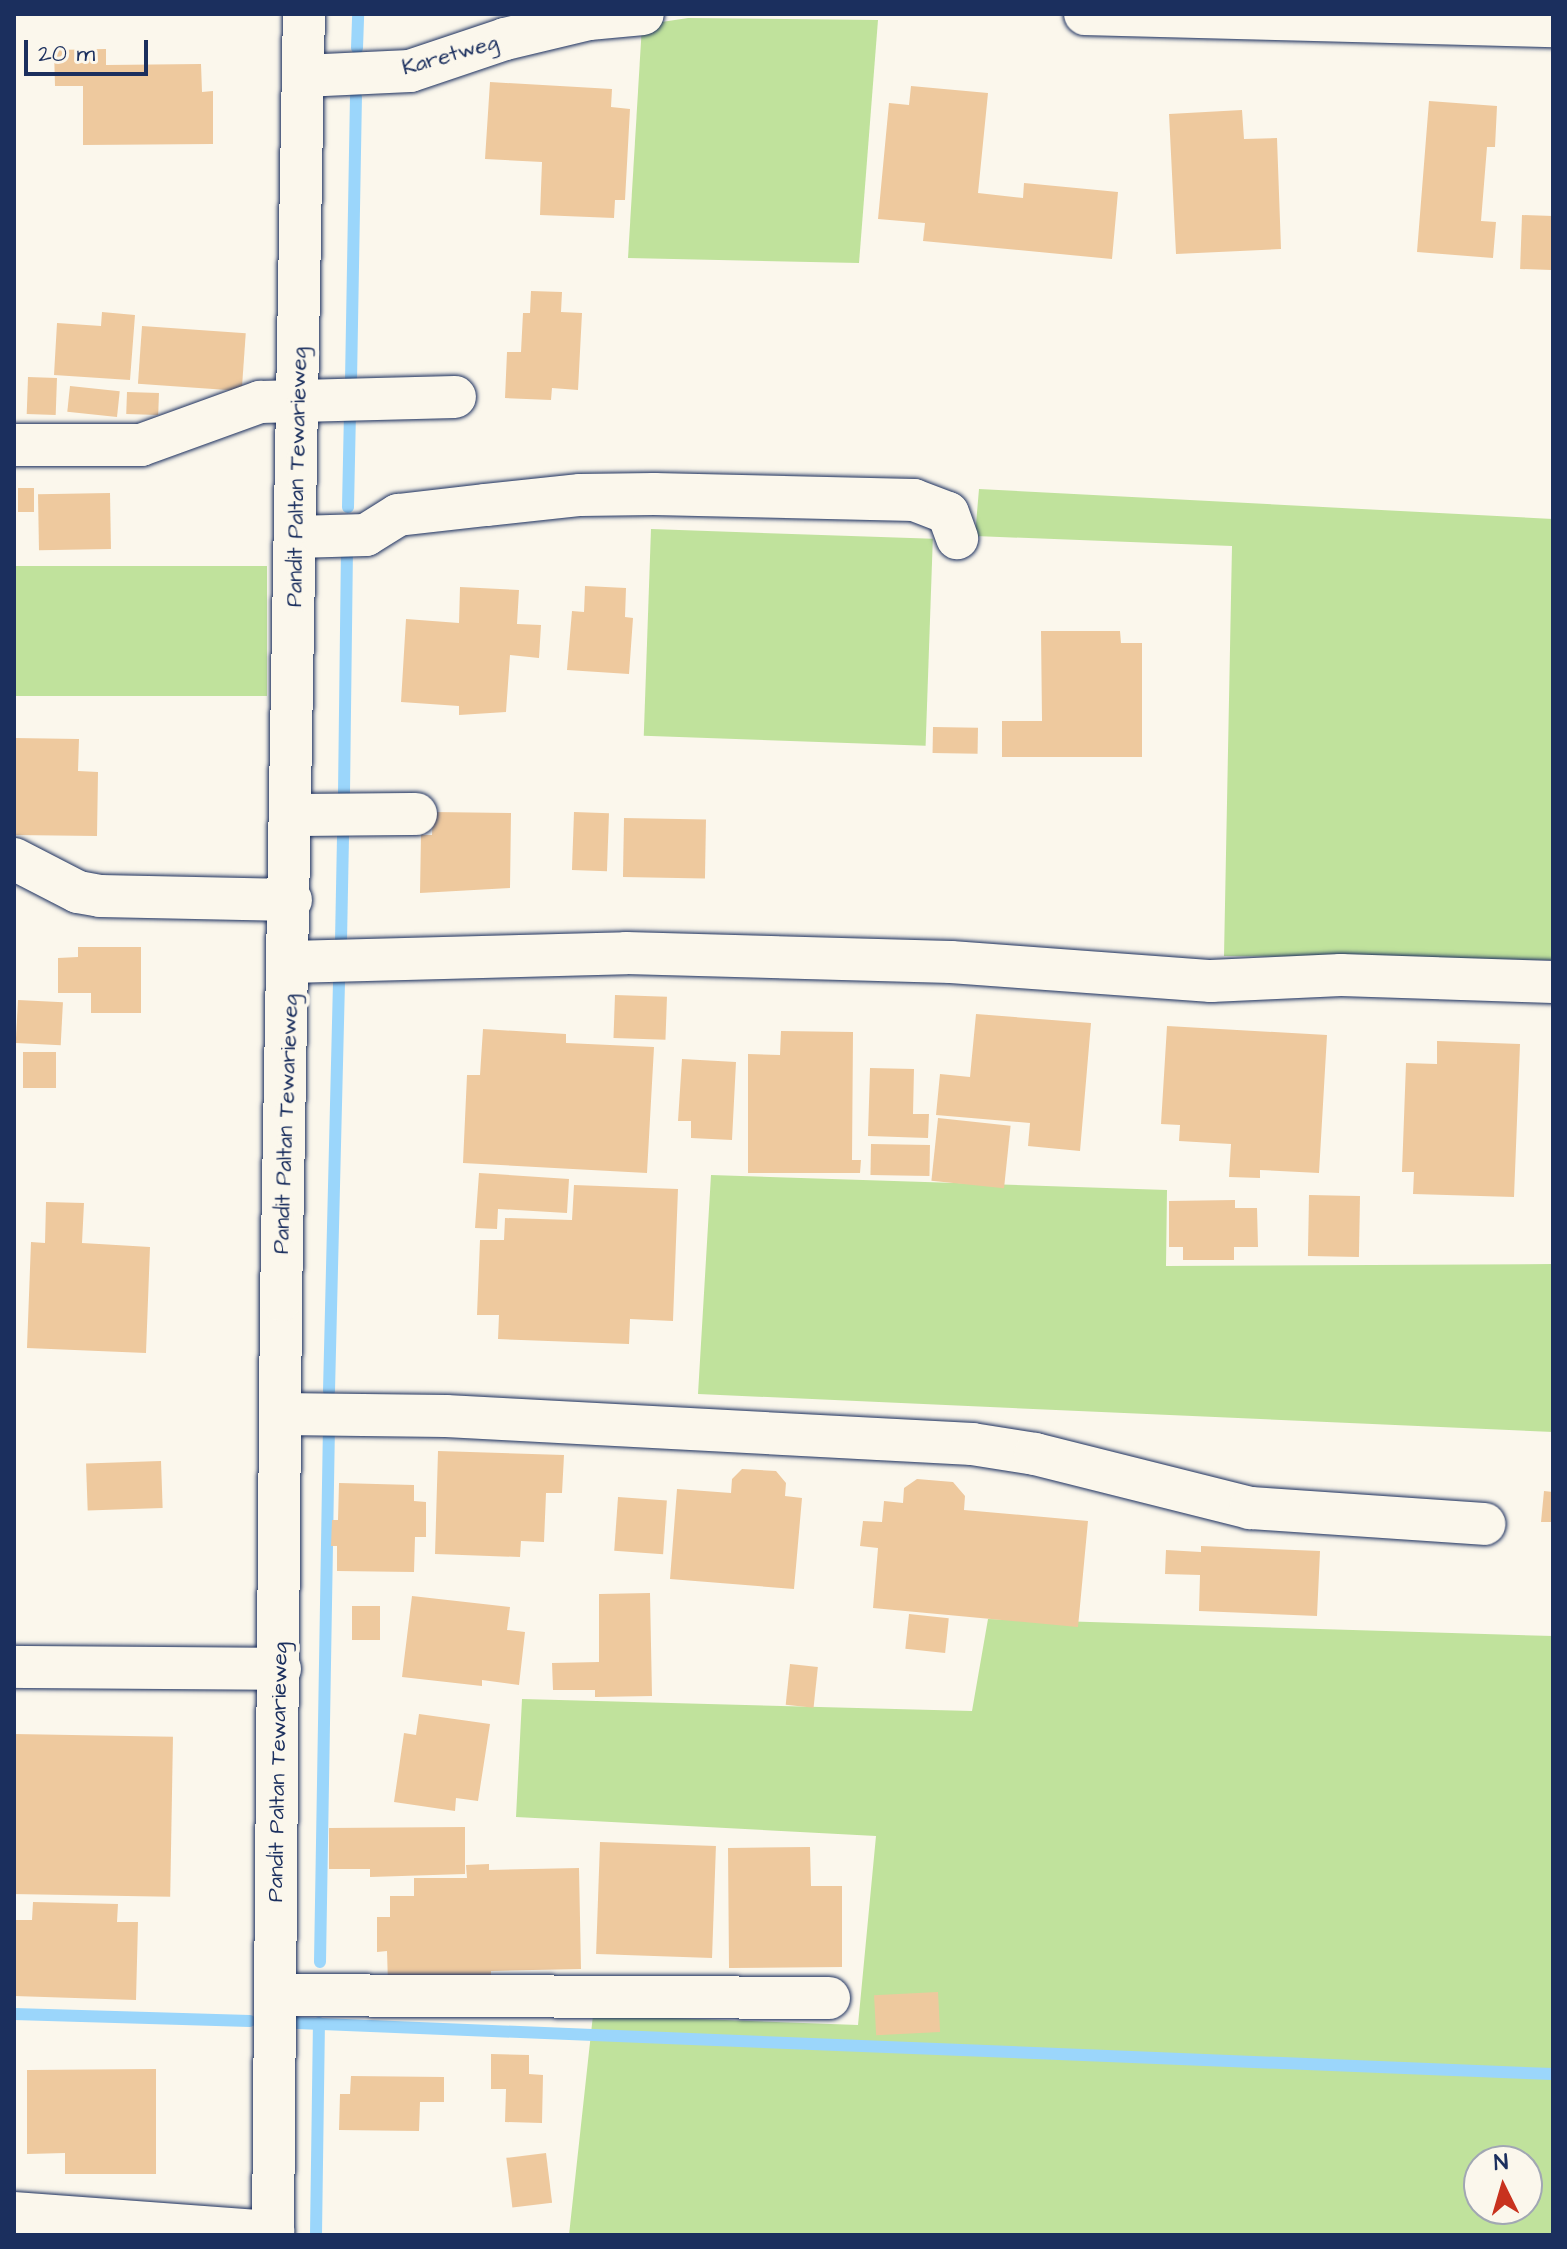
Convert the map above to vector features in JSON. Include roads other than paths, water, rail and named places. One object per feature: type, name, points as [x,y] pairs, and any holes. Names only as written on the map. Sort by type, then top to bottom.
[{"type":"street","name":"Pandit Paltan Tewarieweg","points":[[273,2234],[280,1414],[293,815],[304,14]]},
{"type":"street","name":"Karetweg","points":[[303,76],[410,71],[505,39],[589,19],[643,14]]},
{"type":"street","points":[[1085,14],[1553,26]]},
{"type":"street","points":[[14,445],[141,445],[260,402],[455,397]]},
{"type":"street","points":[[296,537],[366,535],[398,515],[456,508],[580,495],[654,494],[923,501],[948,513],[957,538]]},
{"type":"street","points":[[293,815],[416,814]]},
{"type":"street","points":[[14,859],[78,892],[100,896],[291,900]]},
{"type":"street","points":[[290,962],[626,953],[951,962],[1211,981],[1341,975],[1553,982]]},
{"type":"street","points":[[280,1414],[446,1416],[972,1444],[1035,1454],[1250,1508],[1484,1524]]},
{"type":"street","points":[[14,1667],[280,1669]]},
{"type":"street","points":[[275,1995],[829,1998]]},
{"type":"street","points":[[14,2213],[273,2234]]},
{"type":"waterway","points":[[357,48],[358,14]]},
{"type":"waterway","points":[[351,381],[356,97]]},
{"type":"waterway","points":[[348,507],[350,408]]},
{"type":"waterway","points":[[344,793],[347,556]]},
{"type":"waterway","points":[[341,941],[343,836]]},
{"type":"waterway","points":[[329,1391],[339,979]]},
{"type":"waterway","points":[[320,1962],[329,1424]]},
{"type":"waterway","points":[[14,2014],[250,2021]]},
{"type":"waterway","points":[[297,2023],[1553,2074]]},
{"type":"waterway","points":[[316,2235],[319,2023]]}]
